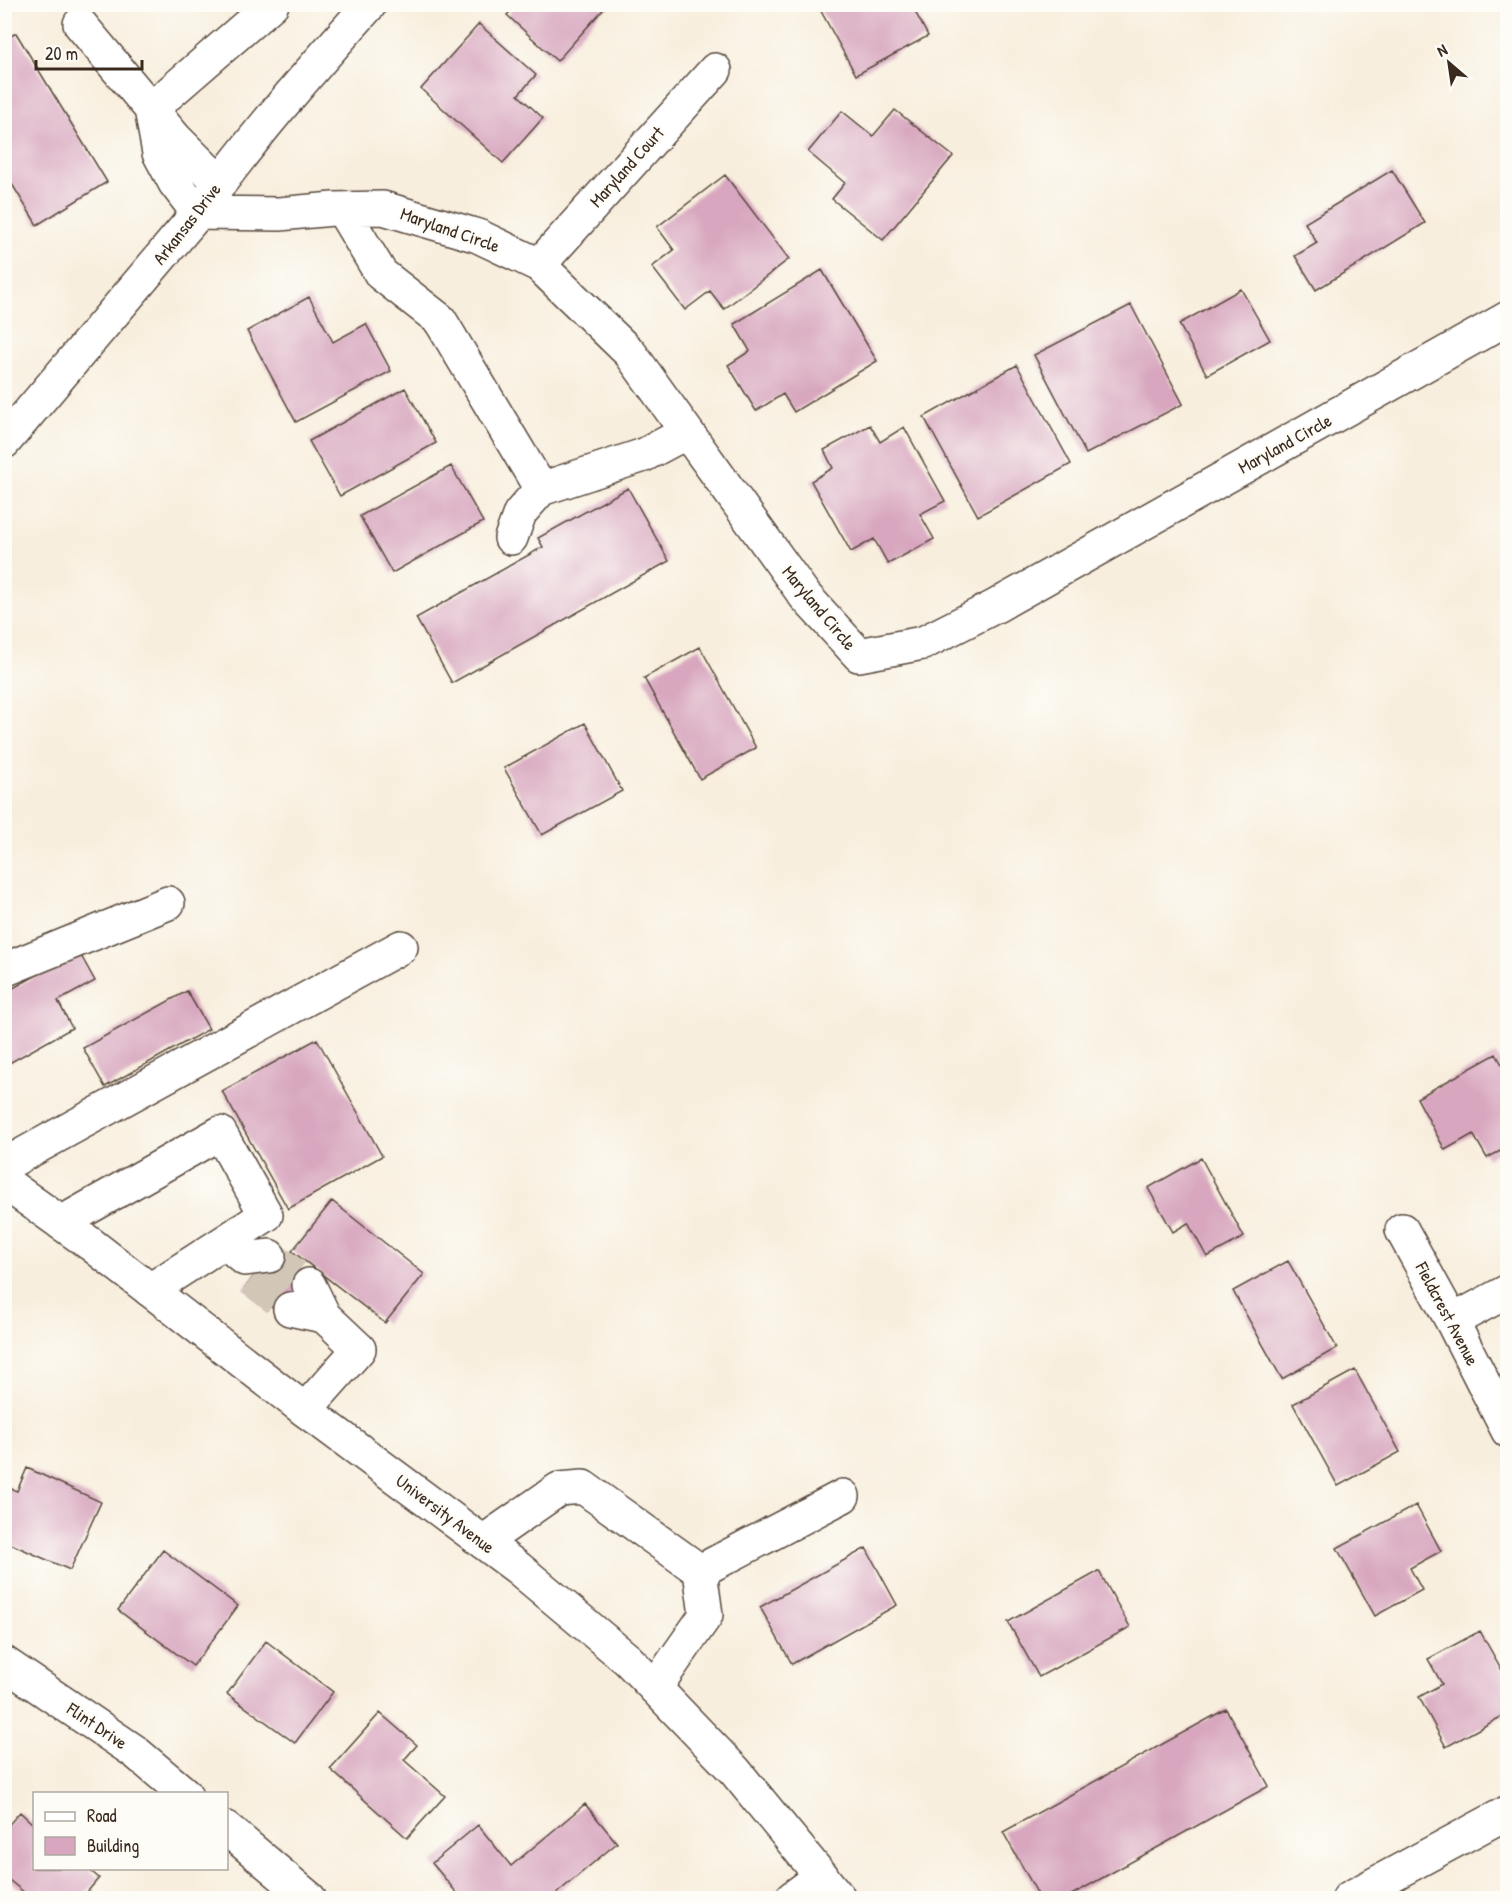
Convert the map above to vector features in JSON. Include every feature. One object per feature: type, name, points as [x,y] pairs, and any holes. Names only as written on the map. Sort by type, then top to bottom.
[{"type":"street","points":[[151,109],[272,4]]},
{"type":"street","name":"Arkansas Drive","points":[[4,442],[198,213],[326,53],[370,4]]},
{"type":"street","points":[[80,24],[151,109],[159,153],[220,183]]},
{"type":"street","name":"Maryland Court","points":[[539,265],[715,70]]},
{"type":"street","points":[[182,166],[198,213]]},
{"type":"street","name":"Maryland Circle","points":[[198,213],[279,214],[382,208],[478,236],[539,265],[630,353],[805,596],[859,655],[924,643],[996,606],[1508,318]]},
{"type":"street","points":[[342,209],[381,274],[440,320],[541,489]]},
{"type":"street","points":[[511,538],[520,513],[541,489],[644,455],[687,432]]},
{"type":"street","points":[[4,970],[168,903]]},
{"type":"street","points":[[4,1165],[401,947]]},
{"type":"street","points":[[61,1223],[220,1133],[266,1215],[247,1259],[150,1290]]},
{"type":"street","name":"University Avenue","points":[[4,1182],[483,1542],[628,1660],[735,1771],[830,1887]]},
{"type":"street","name":"Fieldcrest Avenue","points":[[1402,1230],[1508,1431]]},
{"type":"street","points":[[1452,1321],[1508,1291]]},
{"type":"street","points":[[300,1297],[359,1349],[305,1410]]},
{"type":"street","points":[[483,1542],[559,1489],[583,1487],[700,1571],[706,1615],[655,1688]]},
{"type":"street","points":[[700,1571],[843,1496]]},
{"type":"street","name":"Flint Drive","points":[[4,1663],[134,1751],[183,1792]]},
{"type":"street","points":[[1349,1899],[1508,1812]]},
{"type":"street","points":[[228,1830],[309,1899]]},
{"type":"street","points":[[792,1899],[830,1887]]},
{"type":"building","points":[[517,4],[608,4],[557,61],[507,15]]},
{"type":"building","points":[[817,4],[911,4],[928,36],[856,75]]},
{"type":"building","points":[[479,24],[536,75],[518,95],[543,118],[503,163],[421,89]]},
{"type":"building","points":[[16,33],[107,182],[37,225],[4,171],[4,40]]},
{"type":"building","points":[[895,110],[953,156],[883,240],[832,199],[845,183],[808,152],[842,111],[873,136]]},
{"type":"building","points":[[1392,170],[1425,223],[1316,290],[1295,256],[1317,243],[1305,223]]},
{"type":"building","points":[[725,175],[789,259],[724,309],[710,291],[685,310],[652,267],[674,250],[657,227]]},
{"type":"building","points":[[822,270],[877,361],[794,412],[783,394],[756,411],[728,365],[750,351],[734,324]]},
{"type":"building","points":[[1241,289],[1270,340],[1207,375],[1179,324]]},
{"type":"building","points":[[309,297],[333,342],[366,324],[391,371],[296,422],[247,331]]},
{"type":"building","points":[[1131,305],[1183,404],[1086,454],[1034,355]]},
{"type":"building","points":[[1017,365],[1071,464],[978,516],[924,417]]},
{"type":"building","points":[[405,388],[436,443],[340,496],[309,441]]},
{"type":"building","points":[[870,425],[880,442],[904,427],[945,501],[920,514],[934,539],[888,564],[874,539],[851,552],[811,481],[833,468],[824,450]]},
{"type":"building","points":[[451,466],[483,522],[392,573],[360,516]]},
{"type":"building","points":[[628,488],[669,561],[452,683],[416,618],[543,547],[538,538]]},
{"type":"building","points":[[700,647],[756,748],[700,779],[644,678]]},
{"type":"building","points":[[585,723],[622,791],[542,835],[504,768]]},
{"type":"building","points":[[79,952],[95,981],[58,1001],[72,1028],[4,1066],[4,993]]},
{"type":"building","points":[[187,991],[209,1029],[105,1087],[83,1048]]},
{"type":"building","points":[[317,1039],[382,1156],[288,1209],[222,1091]]},
{"type":"building","points":[[1496,1054],[1508,1075],[1508,1147],[1487,1158],[1473,1134],[1445,1150],[1417,1098]]},
{"type":"building","points":[[1201,1158],[1244,1237],[1207,1257],[1188,1223],[1173,1232],[1148,1188]]},
{"type":"building","points":[[332,1201],[424,1274],[385,1323],[292,1251]]},
{"type":"building","points":[[273,1250],[313,1280],[285,1317],[245,1288]]},
{"type":"building","points":[[1288,1261],[1337,1348],[1282,1379],[1233,1291]]},
{"type":"building","points":[[1355,1370],[1400,1452],[1338,1486],[1293,1404]]},
{"type":"building","points":[[27,1468],[101,1502],[70,1570],[4,1541],[4,1486],[17,1491]]},
{"type":"building","points":[[1416,1505],[1441,1551],[1410,1568],[1422,1590],[1375,1616],[1337,1548]]},
{"type":"building","points":[[866,1548],[897,1605],[792,1664],[760,1607]]},
{"type":"building","points":[[163,1550],[238,1606],[193,1666],[118,1610]]},
{"type":"building","points":[[1099,1571],[1130,1627],[1039,1677],[1008,1622]]},
{"type":"building","points":[[1480,1631],[1508,1681],[1508,1713],[1446,1747],[1419,1697],[1442,1684],[1428,1659]]},
{"type":"building","points":[[266,1641],[333,1692],[295,1743],[227,1694]]},
{"type":"building","points":[[1226,1709],[1269,1786],[1066,1898],[1040,1898],[1003,1832]]},
{"type":"building","points":[[380,1713],[417,1745],[404,1760],[445,1796],[407,1838],[330,1769]]},
{"type":"building","points":[[585,1804],[617,1843],[551,1898],[461,1898],[432,1863],[478,1825],[511,1866]]},
{"type":"building","points":[[20,1812],[33,1824],[33,1870],[89,1870],[99,1878],[82,1898],[31,1898],[4,1876],[4,1830]]},
{"type":"tunnel","points":[[269,1256],[309,1285]]},
{"type":"tunnel","points":[[251,1279],[290,1309]]}]
